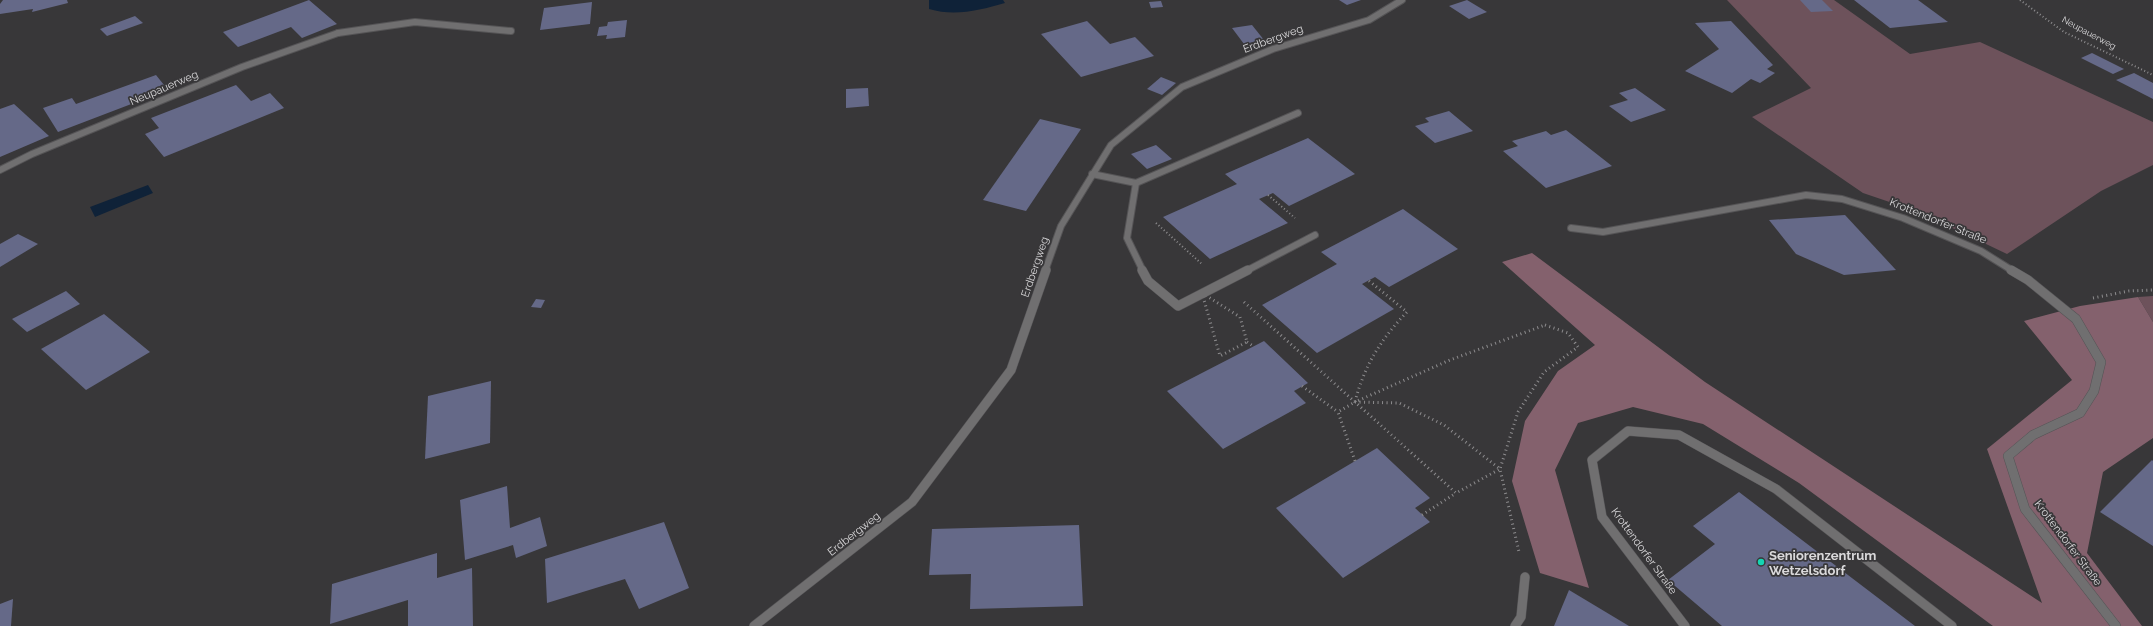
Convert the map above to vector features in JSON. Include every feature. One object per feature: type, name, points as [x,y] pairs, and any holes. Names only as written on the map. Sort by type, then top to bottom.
[{"type":"street","name":"Erdbergweg","points":[[754,626],[912,502],[1011,370],[1061,226],[1111,145],[1182,87],[1273,49],[1369,20],[1402,0]]},
{"type":"street","name":"Neupauerweg","points":[[0,170],[32,154],[232,71],[338,33],[415,22],[511,31]]},
{"type":"street","points":[[1092,174],[1136,183],[1298,113]]},
{"type":"street","points":[[1136,183],[1127,238],[1148,281],[1178,306],[1316,236]]},
{"type":"street","name":"Krottendorfer Straße","points":[[1571,228],[1603,232],[1806,195],[1842,199],[1903,218],[1982,251],[2028,280],[2076,319],[2101,362],[2094,391],[2080,413],[2033,435],[2008,456],[2025,509],[2116,626]]},
{"type":"street","name":"Krottendorfer Straße","points":[[1685,626],[1602,517],[1592,460],[1628,431],[1678,435],[1776,489],[1952,626]]},
{"type":"street","points":[[1515,626],[1521,617],[1525,577]]},
{"type":"path","name":"Neupauerweg","points":[[2020,0],[2064,32],[2153,75]]},
{"type":"path","points":[[1133,202],[1456,493]]},
{"type":"path","points":[[1355,402],[1361,376],[1373,351],[1391,328],[1408,312],[1368,280]]},
{"type":"path","points":[[2059,305],[2129,291],[2153,290]]},
{"type":"path","points":[[1202,293],[1220,356],[1247,342]]},
{"type":"path","points":[[1202,293],[1240,317],[1247,342],[1253,346]]},
{"type":"path","points":[[1338,412],[1355,402],[1450,360],[1545,325],[1568,333],[1578,347],[1544,372],[1518,412],[1500,469],[1525,577]]},
{"type":"path","points":[[1302,386],[1338,412],[1355,461]]},
{"type":"path","points":[[1355,402],[1399,403],[1444,425],[1500,469]]},
{"type":"path","points":[[1422,515],[1456,493],[1500,469]]},
{"type":"shaded area","points":[[1727,0],[1834,0],[1910,54],[1980,42],[2153,122],[2153,165],[2101,191],[2007,254],[1919,212],[1863,193],[1752,117],[1811,88]]},
{"type":"shaded area","points":[[1532,253],[1705,382],[2042,603],[1987,449],[2072,380],[2024,321],[2080,306],[2138,297],[2153,322],[2153,438],[2103,472],[2087,553],[2142,626],[1993,626],[1799,483],[1703,424],[1633,407],[1578,423],[1555,470],[1589,588],[1540,573],[1512,481],[1525,421],[1558,371],[1595,345],[1502,262]]},
{"type":"shaded area","points":[[2153,296],[2153,322],[2138,297]]},
{"type":"water","points":[[929,0],[1003,0],[1005,3],[967,12],[948,12],[929,9]]},
{"type":"water","points":[[148,185],[153,193],[95,217],[90,207]]},
{"type":"building","points":[[3,0],[67,0],[68,3],[32,12],[33,9],[0,14],[0,4]]},
{"type":"building","points":[[309,0],[337,24],[302,38],[291,27],[238,47],[223,32]]},
{"type":"building","points":[[1339,0],[1361,0],[1347,5]]},
{"type":"building","points":[[1467,0],[1487,12],[1469,19],[1449,6]]},
{"type":"building","points":[[1800,0],[1822,0],[1833,11],[1811,12]]},
{"type":"building","points":[[1854,0],[1918,0],[1948,22],[1890,28]]},
{"type":"building","points":[[1161,1],[1163,7],[1151,8],[1149,2]]},
{"type":"building","points":[[592,2],[590,24],[540,30],[544,8]]},
{"type":"building","points":[[135,16],[143,23],[107,36],[100,29]]},
{"type":"building","points":[[627,20],[625,37],[606,39],[607,35],[597,36],[599,27],[607,26],[608,22]]},
{"type":"building","points":[[1087,21],[1110,44],[1135,37],[1154,56],[1081,77],[1041,34]]},
{"type":"building","points":[[1731,21],[1773,65],[1767,69],[1775,73],[1760,83],[1751,79],[1732,93],[1685,71],[1719,49],[1695,23]]},
{"type":"building","points":[[1252,25],[1264,40],[1244,44],[1232,28]]},
{"type":"building","points":[[2092,53],[2124,69],[2113,74],[2081,58]]},
{"type":"building","points":[[2134,73],[2153,83],[2153,99],[2116,80]]},
{"type":"building","points":[[156,75],[168,90],[58,132],[43,108],[72,98],[76,104]]},
{"type":"building","points":[[1161,77],[1176,83],[1162,95],[1147,89]]},
{"type":"building","points":[[236,85],[251,101],[270,93],[284,108],[164,157],[145,134],[159,128],[151,118]]},
{"type":"building","points":[[868,88],[869,106],[846,108],[846,89]]},
{"type":"building","points":[[1635,88],[1666,110],[1631,122],[1609,106],[1628,100],[1619,93]]},
{"type":"building","points":[[14,104],[49,136],[0,157],[0,109]]},
{"type":"building","points":[[1449,111],[1473,131],[1435,143],[1415,126],[1429,122],[1425,118]]},
{"type":"building","points":[[1040,119],[1081,129],[1026,211],[983,200]]},
{"type":"building","points":[[1566,130],[1612,166],[1546,188],[1503,151],[1518,146],[1512,141],[1546,131],[1551,135]]},
{"type":"building","points":[[1308,138],[1355,174],[1289,206],[1273,193],[1259,199],[1288,223],[1210,259],[1163,217],[1237,184],[1225,174]]},
{"type":"building","points":[[1156,145],[1172,159],[1147,169],[1131,154]]},
{"type":"building","points":[[1403,209],[1458,249],[1389,287],[1375,277],[1362,284],[1394,309],[1317,353],[1262,305],[1337,264],[1321,252]]},
{"type":"building","points":[[1845,215],[1896,270],[1844,275],[1796,254],[1769,220]]},
{"type":"building","points":[[18,234],[38,244],[0,267],[0,244]]},
{"type":"building","points":[[66,291],[80,304],[27,332],[12,319]]},
{"type":"building","points":[[536,299],[545,300],[541,308],[531,307]]},
{"type":"building","points":[[104,314],[150,352],[86,390],[41,349]]},
{"type":"building","points":[[1264,341],[1308,383],[1294,391],[1306,403],[1223,449],[1167,391]]},
{"type":"building","points":[[491,381],[490,443],[425,459],[428,396]]},
{"type":"building","points":[[1377,448],[1430,498],[1415,508],[1430,522],[1343,578],[1276,508]]},
{"type":"building","points":[[2152,460],[2153,461],[2153,546],[2100,512]]},
{"type":"building","points":[[507,486],[510,528],[540,517],[547,546],[516,558],[513,545],[465,560],[460,500]]},
{"type":"building","name":"Seniorenzentrum Wetzelsdorf","points":[[1739,492],[1915,626],[1722,626],[1668,580],[1715,544],[1693,526]]},
{"type":"building","points":[[664,522],[689,588],[639,609],[625,579],[547,603],[545,559]]},
{"type":"building","points":[[1079,525],[1083,606],[970,609],[971,574],[929,575],[932,529]]},
{"type":"building","points":[[437,553],[437,578],[472,568],[473,626],[408,626],[408,600],[330,624],[332,584]]},
{"type":"building","points":[[1569,590],[1629,626],[1554,626]]},
{"type":"building","points":[[13,599],[11,626],[0,626],[0,604]]},
{"type":"place","name":"Seniorenzentrum Wetzelsdorf","points":[[1761,562]]}]
